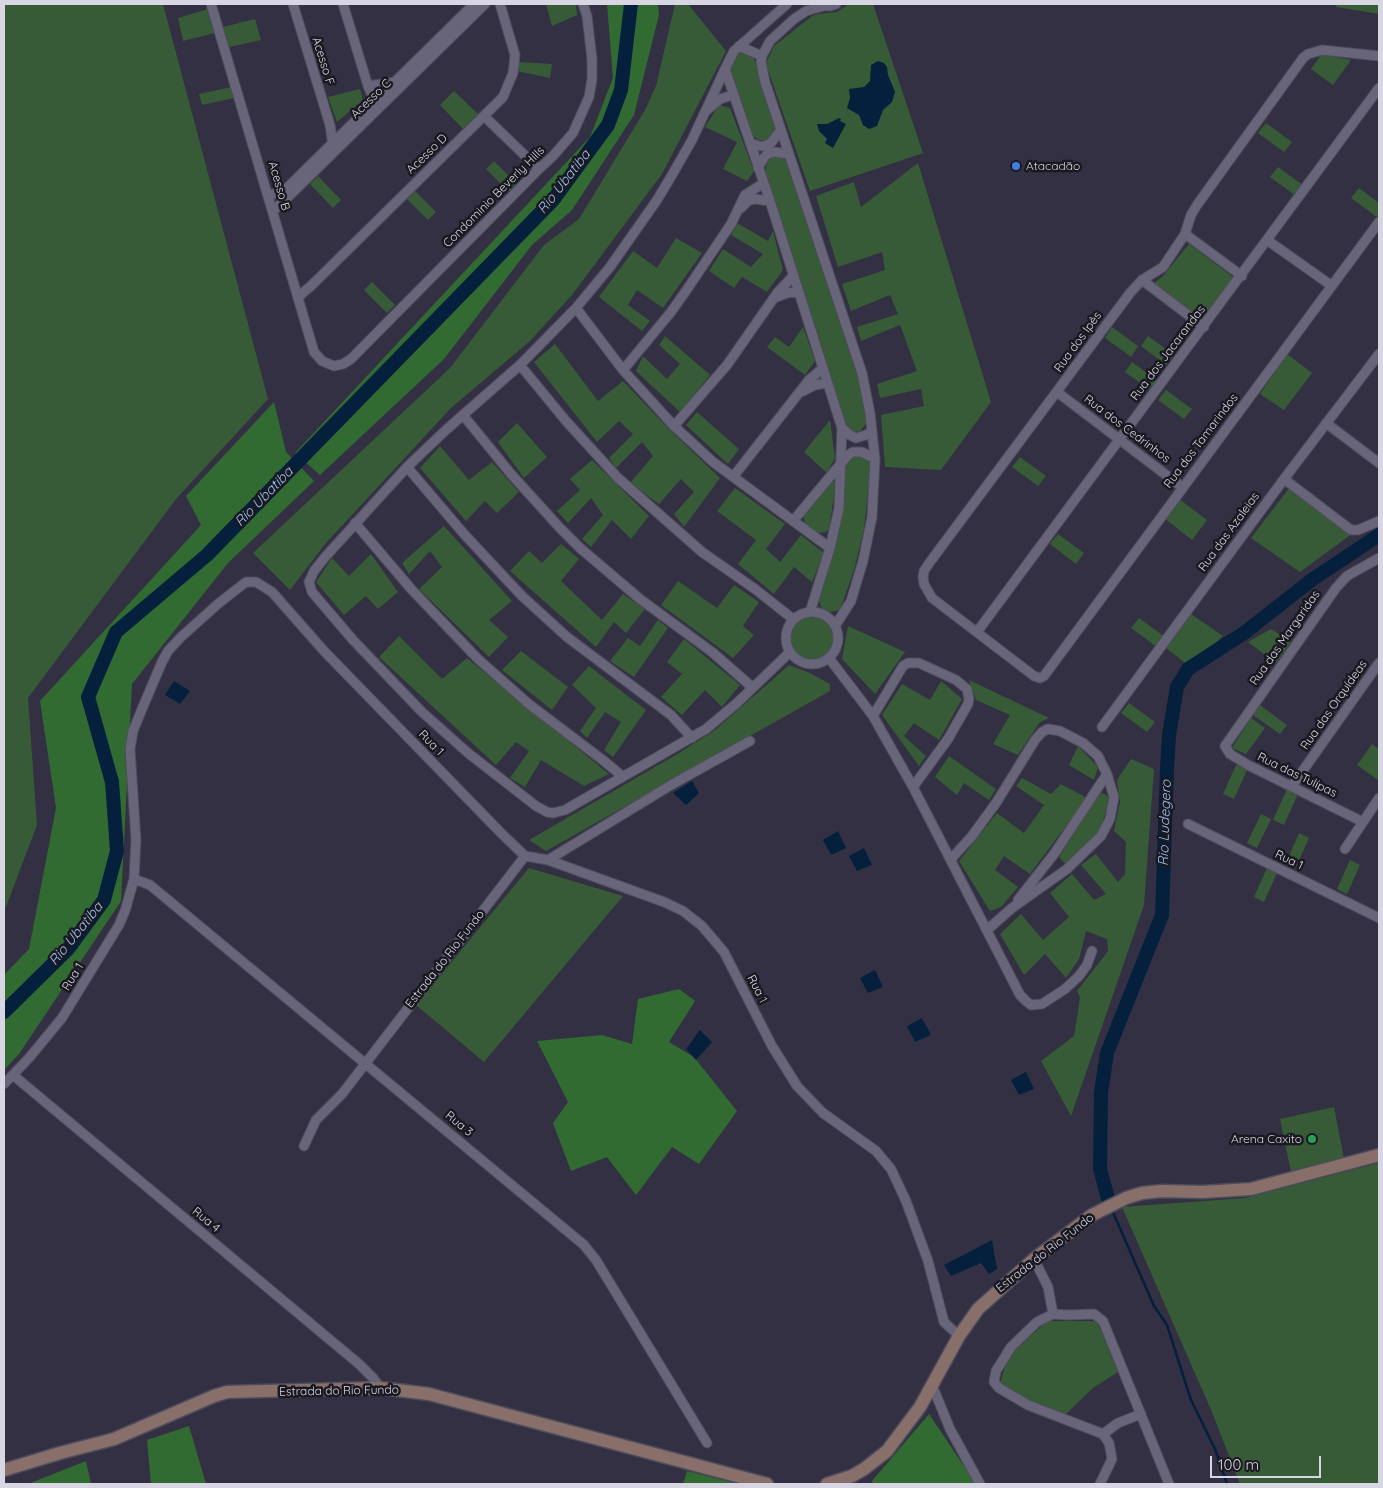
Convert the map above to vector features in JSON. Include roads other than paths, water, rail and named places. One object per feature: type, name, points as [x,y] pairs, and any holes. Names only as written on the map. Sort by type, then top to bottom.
[{"type":"street","name":"Acesso B","points":[[211,4],[314,352],[322,361],[334,366]]},
{"type":"street","name":"Acesso F","points":[[292,4],[330,125],[333,147]]},
{"type":"street","points":[[343,4],[368,86],[377,106]]},
{"type":"street","name":"Acesso C","points":[[377,106],[395,82],[474,4]]},
{"type":"street","name":"Acesso C","points":[[273,211],[285,195],[333,147],[485,4]]},
{"type":"street","name":"Acesso D","points":[[298,296],[312,285],[503,97],[514,67],[515,55],[500,4]]},
{"type":"street","name":"Condominio Beverly Hills","points":[[334,366],[343,364],[350,359],[553,156],[573,133],[589,97],[592,79],[592,59],[583,4]]},
{"type":"street","points":[[835,626],[851,601],[863,561],[872,517],[875,459],[872,430],[862,373],[765,82],[762,56],[772,39],[794,19],[820,5],[836,4]]},
{"type":"street","points":[[790,652],[737,703],[706,729],[565,810],[547,812],[536,806],[468,753],[422,712],[353,640],[318,599],[309,586],[309,582],[314,571],[407,467],[520,365],[576,308],[610,266],[657,200],[692,140],[730,58],[739,46],[785,5],[788,14],[794,19]]},
{"type":"street","points":[[762,26],[768,31],[772,39]]},
{"type":"street","points":[[739,46],[762,56]]},
{"type":"street","name":"Rua dos Ipês","points":[[1044,676],[1040,678],[1034,676],[932,598],[924,584],[924,571],[1121,304],[1142,280],[1164,267],[1185,234],[1194,210],[1304,58],[1308,54],[1322,50],[1379,56]]},
{"type":"street","points":[[726,69],[842,428],[839,508],[830,548],[810,612]]},
{"type":"street","points":[[368,86],[395,82]]},
{"type":"street","name":"Rua dos Jacarandas","points":[[977,632],[1119,438],[1242,276],[1379,88]]},
{"type":"street","points":[[705,112],[720,99],[734,95]]},
{"type":"street","points":[[484,116],[539,169]]},
{"type":"street","points":[[330,125],[347,134]]},
{"type":"street","points":[[750,143],[758,146],[771,144],[781,130]]},
{"type":"street","points":[[758,168],[762,159],[767,154],[774,152],[789,154]]},
{"type":"street","points":[[738,212],[745,195],[764,183]]},
{"type":"street","points":[[268,195],[285,195]]},
{"type":"street","points":[[623,370],[671,312],[738,212],[748,202],[755,199],[770,201]]},
{"type":"street","name":"Rua dos Tamarindos","points":[[1044,676],[1379,222]]},
{"type":"street","points":[[1185,234],[1242,276]]},
{"type":"street","points":[[1267,240],[1332,286]]},
{"type":"street","points":[[674,426],[727,365],[781,287],[793,276]]},
{"type":"street","points":[[1142,280],[1204,327]]},
{"type":"street","points":[[773,298],[797,292]]},
{"type":"street","points":[[576,308],[623,370],[674,426],[713,462],[830,548]]},
{"type":"street","name":"Rua das Azaleias","points":[[1102,727],[1326,423],[1378,359]]},
{"type":"street","points":[[520,365],[566,421],[618,478],[702,552],[794,619]]},
{"type":"street","points":[[733,476],[799,394],[808,380],[823,368]]},
{"type":"street","points":[[799,394],[815,385],[828,383]]},
{"type":"street","name":"Rua dos Cedrinhos","points":[[1057,392],[1182,487]]},
{"type":"street","points":[[463,415],[511,474],[580,548],[660,614],[712,652],[752,687]]},
{"type":"street","points":[[1326,423],[1379,463]]},
{"type":"street","points":[[842,428],[856,438],[866,435],[872,430]]},
{"type":"street","points":[[793,521],[841,463],[853,452],[867,454],[875,459]]},
{"type":"street","points":[[407,467],[464,534],[522,596],[573,642],[670,716],[692,738]]},
{"type":"street","points":[[1284,479],[1351,530],[1358,530],[1379,521]]},
{"type":"street","points":[[355,523],[412,590],[478,660],[530,705],[622,776]]},
{"type":"street","name":"Rua das Margaridas","points":[[1225,746],[1342,582],[1379,558]]},
{"type":"street","name":"Rua 1","points":[[4,1084],[45,1040],[62,1018],[126,911],[134,879],[136,834],[130,749],[133,731],[162,662],[173,646],[238,587],[246,582],[252,582],[262,585],[272,592],[324,650],[525,856],[548,860],[664,902],[691,917],[712,937],[724,952],[772,1046],[797,1086],[823,1113],[876,1151],[891,1170],[906,1201],[922,1244],[944,1322],[959,1336]]},
{"type":"street","points":[[810,612],[825,616],[835,626],[838,635],[834,651],[829,658],[812,664],[796,659],[786,644],[788,626],[798,615],[810,612]]},
{"type":"street","points":[[829,658],[873,716],[914,787],[1020,995],[1031,1004],[1042,1004],[1065,990],[1083,970],[1092,951]]},
{"type":"street","points":[[873,716],[903,666],[908,663],[919,663],[956,680],[967,689],[968,704],[943,746],[914,787]]},
{"type":"street","name":"Rua das Orquídeas","points":[[1292,786],[1379,663]]},
{"type":"street","points":[[951,859],[972,836],[996,803],[1035,740],[1042,732],[1048,729],[1060,730],[1083,743],[1098,756],[1107,774],[1114,797],[1110,819],[1101,836],[1067,869],[1012,908],[986,930]]},
{"type":"street","points":[[548,860],[671,785],[750,741]]},
{"type":"street","name":"Rua das Tulípas","points":[[1225,746],[1235,758],[1363,822]]},
{"type":"street","points":[[1012,908],[1054,854],[1107,774]]},
{"type":"street","points":[[1097,790],[1105,789],[1114,797]]},
{"type":"street","points":[[1345,849],[1379,798]]},
{"type":"street","name":"Rua 1","points":[[1188,824],[1379,918]]},
{"type":"street","points":[[1054,854],[1056,863],[1067,869]]},
{"type":"street","name":"Estrada do Rio Fundo","points":[[304,1146],[316,1120],[342,1094],[525,856]]},
{"type":"street","name":"Rua 3","points":[[134,879],[150,885],[571,1234],[590,1253],[707,1443]]},
{"type":"street","name":"Rua 4","points":[[12,1075],[359,1364],[380,1388]]},
{"type":"street","name":"Estrada do Rio Fundo","points":[[827,1484],[852,1476],[878,1459],[909,1423],[959,1336],[970,1319],[987,1300],[1034,1259],[1080,1223],[1103,1209],[1134,1195],[1151,1192],[1202,1192],[1252,1188],[1379,1155]]},
{"type":"street","points":[[1034,1259],[1048,1287],[1053,1314]]},
{"type":"street","points":[[1100,1484],[1112,1459],[1108,1443],[1103,1434],[1028,1405],[999,1388],[994,1382],[996,1371],[1011,1347],[1037,1322],[1053,1314],[1094,1314],[1103,1321],[1169,1484]]},
{"type":"street","points":[[932,1385],[950,1429],[980,1484]]},
{"type":"street","name":"Estrada do Rio Fundo","points":[[4,1470],[60,1453],[114,1440],[227,1392],[380,1388],[429,1394],[766,1484]]},
{"type":"street","points":[[1103,1434],[1118,1423],[1141,1414]]},
{"type":"water","points":[[878,61],[884,63],[887,67],[895,92],[892,102],[883,110],[877,126],[869,129],[863,125],[859,115],[847,108],[850,98],[849,89],[864,87],[870,81],[871,65]]},
{"type":"water","points":[[839,118],[841,119],[840,121],[846,124],[833,148],[825,143],[827,139],[819,131],[817,124],[827,124]]},
{"type":"water","points":[[174,681],[190,691],[180,704],[165,695]]},
{"type":"water","points":[[692,781],[699,793],[686,805],[673,793]]},
{"type":"water","points":[[838,831],[846,848],[831,855],[823,840]]},
{"type":"water","points":[[864,848],[872,865],[857,871],[849,856]]},
{"type":"water","points":[[875,970],[883,987],[868,993],[860,978]]},
{"type":"water","points":[[922,1018],[931,1035],[915,1042],[907,1026]]},
{"type":"water","points":[[700,1030],[712,1042],[696,1060],[686,1049]]},
{"type":"water","points":[[1026,1072],[1034,1089],[1019,1095],[1011,1080]]},
{"type":"water","points":[[992,1240],[997,1269],[989,1274],[981,1263],[951,1276],[944,1265]]},
{"type":"waterway","name":"Rio Ubatiba","points":[[4,1012],[68,949],[104,900],[117,851],[112,782],[88,697],[116,632],[207,555],[553,200],[608,125],[621,90],[631,4]]},
{"type":"waterway","name":"Rio Ludegero","points":[[1109,1202],[1100,1169],[1101,1092],[1107,1053],[1162,915],[1169,735],[1177,687],[1188,669],[1244,633],[1313,579],[1379,535]]},
{"type":"waterway","points":[[1112,1210],[1154,1306],[1167,1325],[1191,1400],[1215,1449],[1227,1484]]},
{"type":"place","name":"Atacadão","points":[[1016,166]]},
{"type":"place","name":"Arena Caxito","points":[[1312,1139]]}]
